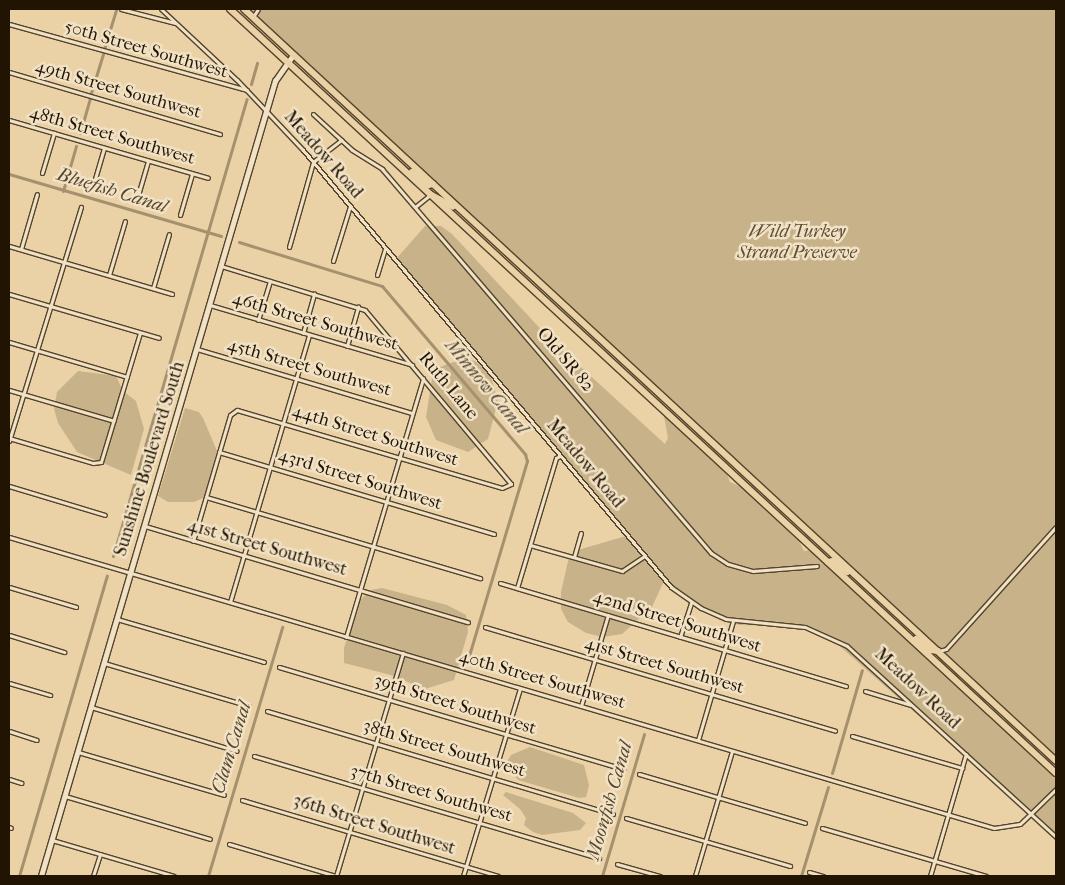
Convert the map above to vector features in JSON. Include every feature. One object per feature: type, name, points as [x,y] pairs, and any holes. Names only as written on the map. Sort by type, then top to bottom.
[{"type":"highway","points":[[230,9],[1056,773]]},
{"type":"highway","points":[[244,9],[1056,761]]},
{"type":"highway","points":[[378,146],[422,181],[433,184]]},
{"type":"highway","points":[[430,194],[438,196],[494,241]]},
{"type":"highway","points":[[773,512],[819,548],[828,549]]},
{"type":"highway","points":[[828,562],[836,563],[870,593],[877,595]]},
{"type":"highway","points":[[878,609],[891,615],[930,650],[938,651]]},
{"type":"street","points":[[121,9],[176,23]]},
{"type":"street","name":"Meadow Road","points":[[161,9],[247,90],[313,162],[644,556],[691,602],[733,621],[797,626],[831,636],[854,651],[1056,837]]},
{"type":"street","points":[[252,17],[258,9]]},
{"type":"street","name":"50th Street Southwest","points":[[9,24],[231,89],[247,90]]},
{"type":"street","name":"Sunshine Boulevard South","points":[[41,876],[222,266],[276,77],[293,55]]},
{"type":"street","name":"49th Street Southwest","points":[[9,72],[220,134]]},
{"type":"street","name":"Old SR 82","points":[[312,114],[341,140],[375,162],[711,553],[728,564],[753,572],[817,566]]},
{"type":"street","name":"48th Street Southwest","points":[[9,121],[208,178]]},
{"type":"street","points":[[42,173],[54,133]]},
{"type":"street","points":[[289,247],[313,162],[341,140]]},
{"type":"street","points":[[92,189],[104,148]]},
{"type":"street","points":[[136,202],[148,161]]},
{"type":"street","points":[[180,215],[192,174]]},
{"type":"street","points":[[20,249],[37,194]]},
{"type":"street","points":[[415,208],[430,194]]},
{"type":"street","points":[[333,261],[350,206]]},
{"type":"street","points":[[81,207],[62,261],[9,439],[97,463],[103,459],[140,333]]},
{"type":"street","points":[[109,276],[125,220]]},
{"type":"street","points":[[153,288],[169,234]]},
{"type":"street","points":[[9,246],[172,294]]},
{"type":"street","points":[[377,275],[385,248]]},
{"type":"street","points":[[222,266],[358,307],[347,346]]},
{"type":"street","points":[[258,320],[270,281]]},
{"type":"street","points":[[9,294],[159,338]]},
{"type":"street","points":[[303,333],[314,294]]},
{"type":"street","name":"46th Street Southwest","points":[[210,305],[412,365]]},
{"type":"street","name":"Ruth Lane","points":[[358,307],[365,310],[510,481],[509,488]]},
{"type":"street","points":[[230,602],[309,335]]},
{"type":"street","points":[[9,342],[127,377]]},
{"type":"street","name":"45th Street Southwest","points":[[197,349],[412,413]]},
{"type":"street","points":[[346,637],[423,378]]},
{"type":"street","points":[[9,390],[114,421]]},
{"type":"street","name":"44th Street Southwest","points":[[219,452],[234,411],[283,423],[399,458],[509,488]]},
{"type":"street","points":[[192,541],[219,452]]},
{"type":"street","name":"43rd Street Southwest","points":[[219,452],[494,534]]},
{"type":"street","points":[[517,588],[556,458],[560,456]]},
{"type":"street","points":[[9,486],[105,515]]},
{"type":"street","points":[[206,497],[480,578]]},
{"type":"street","name":"41st Street Southwest","points":[[144,526],[468,622]]},
{"type":"street","points":[[938,651],[946,649],[1056,527]]},
{"type":"street","points":[[574,557],[581,533]]},
{"type":"street","name":"40th Street Southwest","points":[[9,537],[948,815],[1002,829],[1020,824],[1056,789]]},
{"type":"street","points":[[530,544],[622,571],[644,556]]},
{"type":"street","name":"42nd Street Southwest","points":[[500,583],[846,686]]},
{"type":"street","points":[[9,587],[76,607]]},
{"type":"street","points":[[680,637],[691,602]]},
{"type":"street","points":[[581,706],[608,615]]},
{"type":"street","points":[[117,619],[264,662]]},
{"type":"street","points":[[698,740],[733,621]]},
{"type":"street","name":"41st Street Southwest","points":[[485,627],[835,731]]},
{"type":"street","points":[[9,636],[64,652]]},
{"type":"street","points":[[229,844],[336,876],[403,653]]},
{"type":"street","points":[[104,663],[249,706]]},
{"type":"street","name":"39th Street Southwest","points":[[279,667],[623,769]]},
{"type":"street","points":[[9,683],[50,695]]},
{"type":"street","points":[[463,876],[520,688]]},
{"type":"street","points":[[865,691],[914,706]]},
{"type":"street","points":[[91,707],[237,751]]},
{"type":"street","name":"38th Street Southwest","points":[[267,711],[613,814]]},
{"type":"street","points":[[9,731],[37,740]]},
{"type":"street","points":[[852,736],[962,768]]},
{"type":"street","points":[[695,876],[732,751]]},
{"type":"street","points":[[78,752],[224,795]]},
{"type":"street","points":[[930,876],[966,754]]},
{"type":"street","name":"37th Street Southwest","points":[[254,756],[599,858]]},
{"type":"street","points":[[639,774],[805,823]]},
{"type":"street","points":[[9,779],[21,783]]},
{"type":"street","points":[[65,796],[210,839]]},
{"type":"street","name":"36th Street Southwest","points":[[242,800],[498,876]]},
{"type":"street","points":[[626,818],[790,866]]},
{"type":"street","points":[[822,828],[986,876]]},
{"type":"street","points":[[52,840],[174,876]]},
{"type":"street","points":[[93,876],[100,854]]},
{"type":"street","points":[[617,864],[660,876]]},
{"type":"street","points":[[809,872],[823,876]]},
{"type":"green space","name":"Wild Turkey Strand Preserve","points":[[246,9],[1056,9],[1056,758]]},
{"type":"green space","points":[[425,226],[441,226],[452,234],[549,338],[665,444],[668,438],[664,416],[694,442],[726,471],[730,482],[744,488],[798,539],[804,551],[812,550],[1056,776],[1056,837],[827,635],[800,626],[739,625],[699,610],[664,581],[652,607],[622,634],[603,637],[586,633],[568,622],[561,609],[561,592],[569,557],[578,550],[626,536],[397,258]]},
{"type":"green space","points":[[464,358],[475,361],[490,373],[498,401],[488,439],[468,452],[436,440],[426,417],[432,379],[440,367]]},
{"type":"green space","points":[[78,371],[116,376],[123,391],[136,401],[144,429],[131,475],[77,452],[58,423],[54,409],[57,392]]},
{"type":"green space","points":[[185,408],[199,412],[217,451],[205,497],[194,502],[168,502],[158,496]]},
{"type":"green space","points":[[382,588],[447,605],[466,615],[468,632],[454,680],[425,689],[391,675],[344,663],[344,648],[359,601],[371,590]]},
{"type":"green space","points":[[530,747],[584,765],[589,785],[586,797],[579,798],[518,780],[510,771],[508,760],[511,755]]},
{"type":"green space","points":[[506,792],[573,813],[586,823],[580,830],[542,835],[533,832],[524,825],[526,818],[520,809],[503,795]]},
{"type":"waterway","points":[[104,49],[116,10]]},
{"type":"waterway","points":[[91,93],[103,54]]},
{"type":"waterway","points":[[251,84],[257,63]]},
{"type":"waterway","points":[[80,133],[90,98]]},
{"type":"waterway","points":[[113,556],[247,99]]},
{"type":"waterway","points":[[63,191],[76,146]]},
{"type":"waterway","name":"Bluefish Canal","points":[[9,174],[221,236]]},
{"type":"waterway","name":"Minnow Canal","points":[[239,242],[382,286],[525,454],[527,461],[467,662]]},
{"type":"waterway","points":[[19,876],[107,576]]},
{"type":"waterway","name":"Clam Canal","points":[[208,876],[282,627]]},
{"type":"waterway","points":[[832,773],[862,670]]},
{"type":"waterway","name":"Moonfish Canal","points":[[602,876],[644,734]]},
{"type":"waterway","points":[[801,876],[828,787]]}]
